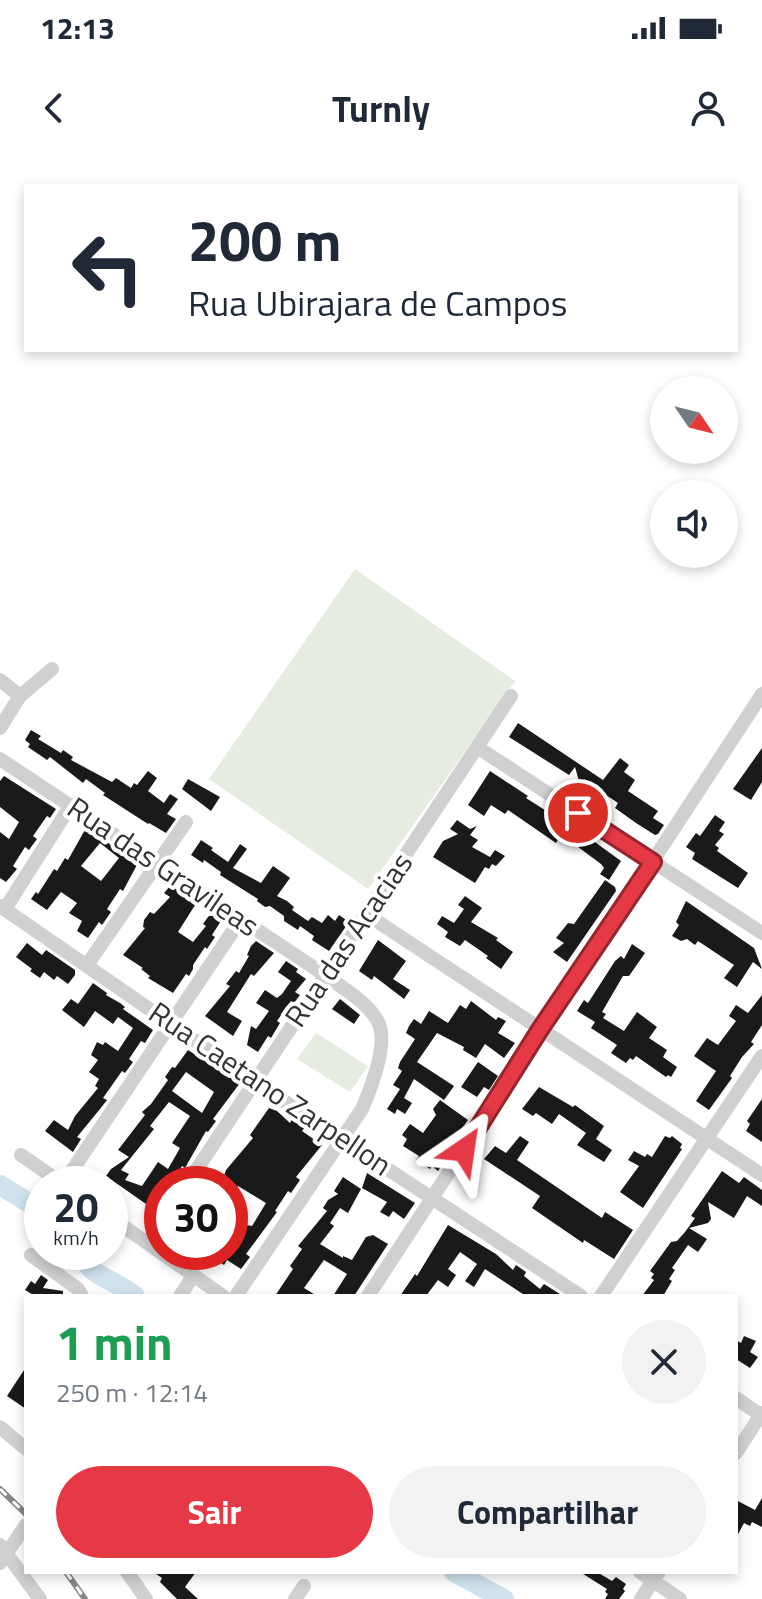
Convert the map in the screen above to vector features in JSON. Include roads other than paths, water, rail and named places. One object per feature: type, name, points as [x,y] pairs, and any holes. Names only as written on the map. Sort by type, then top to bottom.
[{"type":"street","points":[[0,728],[20,696],[52,669]]},
{"type":"street","points":[[0,680],[20,696]]},
{"type":"street","points":[[369,1294],[762,695]]},
{"type":"street","name":"Rua das Acacias","points":[[199,1166],[511,696]]},
{"type":"street","points":[[477,747],[762,933]]},
{"type":"street","name":"Rua das Gravileas","points":[[0,759],[325,975],[371,1012],[380,1024],[382,1040],[371,1087],[362,1109],[237,1294]]},
{"type":"street","points":[[2,908],[71,805]]},
{"type":"street","points":[[87,965],[186,822]]},
{"type":"street","name":"Rua Caetano Zarpellon","points":[[2,908],[255,1082],[578,1294]]},
{"type":"street","points":[[366,914],[762,1175]]},
{"type":"street","points":[[75,1166],[241,919]]},
{"type":"street","points":[[602,1294],[762,1056]]},
{"type":"street","points":[[21,1155],[37,1166]]},
{"type":"street","points":[[52,1270],[81,1294]]},
{"type":"street","points":[[185,1270],[220,1294]]},
{"type":"street","points":[[181,1294],[193,1276]]},
{"type":"street","points":[[738,1399],[762,1415],[738,1450]]},
{"type":"street","points":[[0,1427],[24,1447]]},
{"type":"street","points":[[24,1527],[2,1554],[40,1599]]},
{"type":"street","points":[[128,1574],[146,1599]]},
{"type":"street","points":[[641,1599],[656,1576],[680,1599]]},
{"type":"street","points":[[295,1599],[304,1586]]},
{"type":"waterway","points":[[0,1185],[24,1200]]},
{"type":"waterway","points":[[93,1270],[132,1294]]},
{"type":"waterway","points":[[458,1574],[504,1599]]},
{"type":"railway","points":[[0,1489],[24,1512]]},
{"type":"railway","points":[[67,1574],[85,1599]]}]
